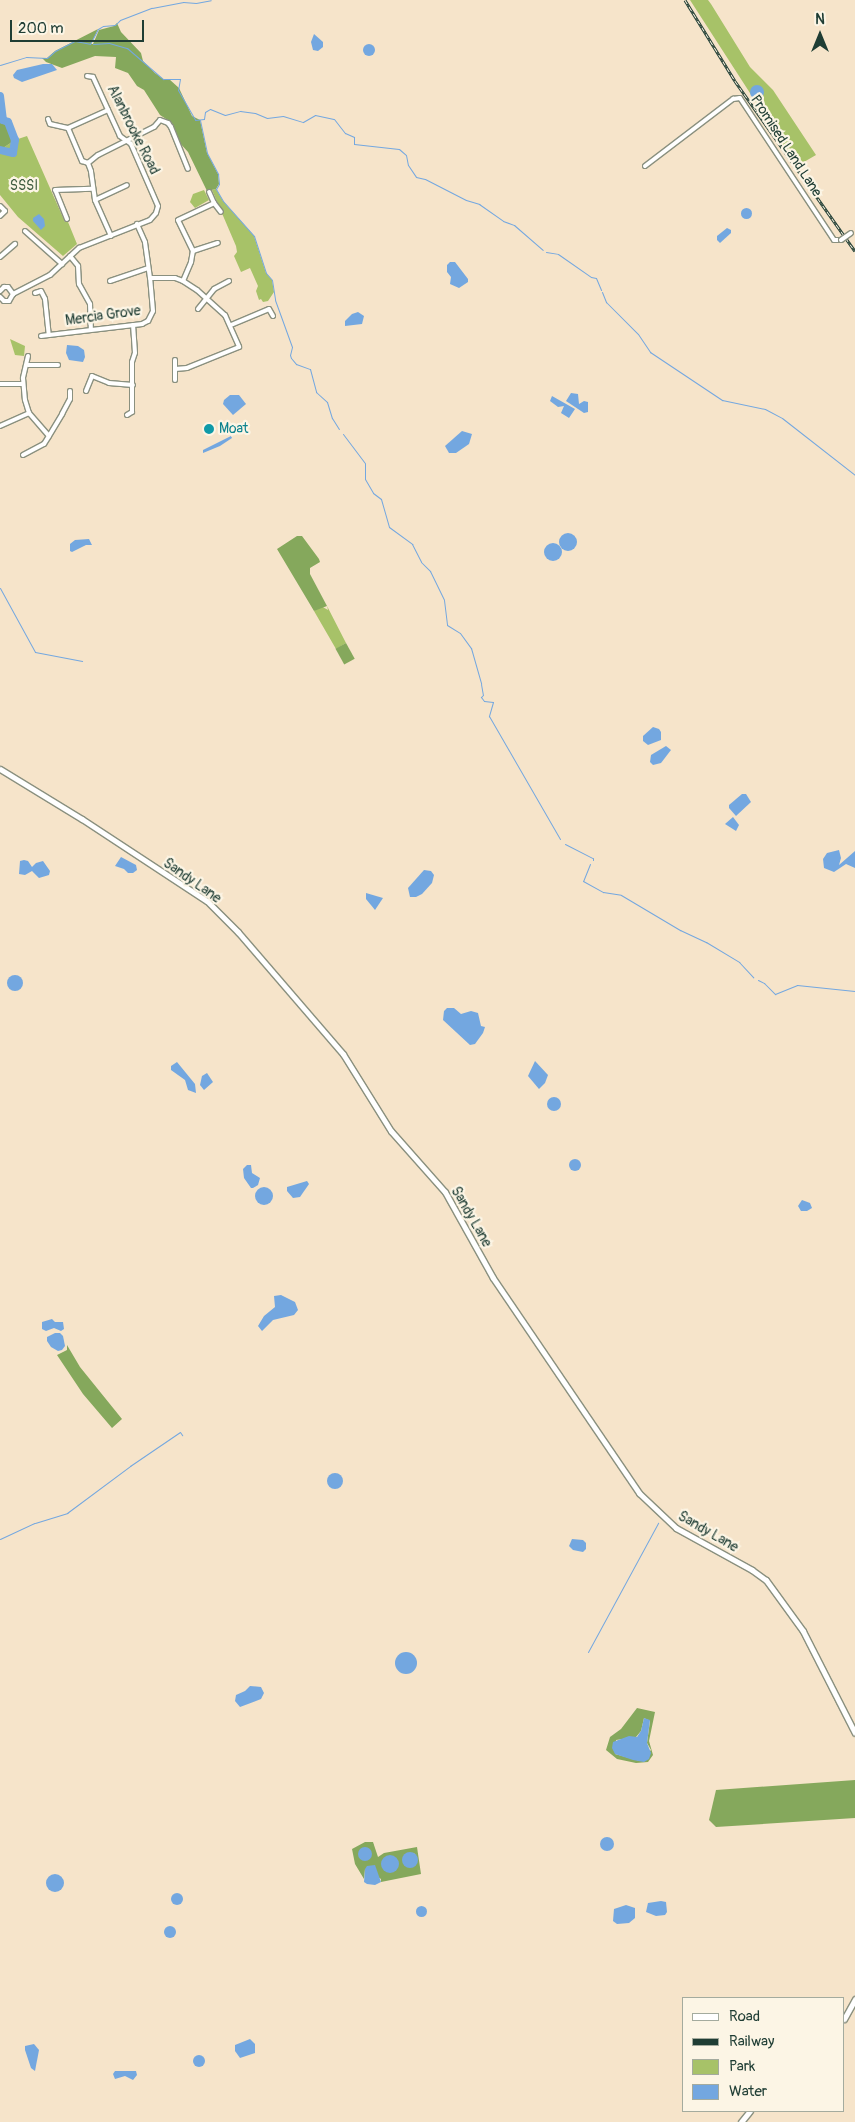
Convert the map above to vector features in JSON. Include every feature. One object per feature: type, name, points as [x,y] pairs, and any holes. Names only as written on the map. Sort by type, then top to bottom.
[{"type":"street","name":"Alanbrooke Road","points":[[93,77],[97,72]]},
{"type":"street","name":"Alanbrooke Road","points":[[87,76],[93,77]]},
{"type":"street","name":"Alanbrooke Road","points":[[1,300],[11,300],[13,292],[50,275],[79,248],[155,216],[158,206],[131,144],[120,136],[93,77]]},
{"type":"street","name":"Promised Land Lane","points":[[645,166],[733,99],[740,98],[834,240],[841,240],[850,233]]},
{"type":"street","points":[[45,127],[50,124],[68,128],[108,110]]},
{"type":"street","points":[[48,119],[50,124]]},
{"type":"street","points":[[88,163],[98,155],[154,127],[160,120],[168,123],[171,127],[188,169]]},
{"type":"street","points":[[68,128],[82,161],[88,163]]},
{"type":"street","points":[[182,158],[187,155]]},
{"type":"street","points":[[88,163],[95,200],[111,236]]},
{"type":"street","points":[[95,200],[127,185]]},
{"type":"street","points":[[49,190],[92,189]]},
{"type":"street","points":[[56,190],[67,219]]},
{"type":"street","points":[[209,192],[221,212]]},
{"type":"street","points":[[172,222],[178,220],[186,213],[214,203]]},
{"type":"street","points":[[0,206],[5,211],[1,218]]},
{"type":"street","points":[[178,220],[193,251],[191,262],[183,281]]},
{"type":"street","name":"Mercia Grove","points":[[41,336],[142,324],[152,316],[150,278],[145,242],[137,224]]},
{"type":"street","points":[[26,231],[62,264]]},
{"type":"street","points":[[0,257],[15,244]]},
{"type":"street","points":[[193,251],[217,244],[215,249]]},
{"type":"street","points":[[70,256],[78,266],[80,284],[90,304],[91,329]]},
{"type":"street","points":[[110,281],[148,268]]},
{"type":"street","points":[[150,278],[168,277],[183,281],[206,299],[225,315],[243,352]]},
{"type":"street","points":[[118,279],[119,285]]},
{"type":"street","points":[[198,310],[206,299],[229,281]]},
{"type":"street","points":[[2,287],[13,292]]},
{"type":"street","points":[[35,294],[46,288]]},
{"type":"street","name":"Mercia Grove","points":[[41,291],[46,304],[49,335]]},
{"type":"street","points":[[267,304],[273,316]]},
{"type":"street","points":[[231,325],[269,309]]},
{"type":"street","points":[[128,415],[135,411],[132,362],[135,353],[133,325]]},
{"type":"street","points":[[175,369],[187,368],[240,347]]},
{"type":"street","points":[[28,356],[28,365],[23,384],[25,400],[29,412],[49,436]]},
{"type":"street","points":[[52,360],[52,365]]},
{"type":"street","points":[[175,360],[175,380]]},
{"type":"street","points":[[28,365],[58,365]]},
{"type":"street","points":[[86,391],[92,374],[110,383],[133,385]]},
{"type":"street","points":[[0,384],[23,384]]},
{"type":"street","points":[[23,455],[44,444],[70,399],[70,391]]},
{"type":"street","points":[[0,426],[29,412]]},
{"type":"street","name":"Sandy Lane","points":[[0,769],[82,819],[207,901],[238,932],[343,1054],[391,1131],[411,1151],[445,1192],[493,1278],[639,1493],[676,1528],[752,1570],[766,1580],[803,1631],[855,1733]]},
{"type":"street","points":[[845,2017],[855,1999]]},
{"type":"street","points":[[740,2122],[749,2112]]},
{"type":"green space","points":[[690,0],[708,0],[750,67],[773,90],[816,155],[797,166]]},
{"type":"green space","points":[[117,23],[121,32],[141,53],[143,61],[163,79],[169,79],[179,88],[192,116],[200,120],[207,153],[218,174],[219,184],[216,189],[207,191],[188,152],[178,141],[172,123],[160,115],[144,90],[137,86],[128,73],[115,68],[116,57],[95,56],[62,68],[46,62],[42,58],[47,58],[55,51],[98,29],[91,44],[93,44],[99,30],[114,26]]},
{"type":"green space","points":[[0,96],[3,119],[8,122],[15,140],[0,150]]},
{"type":"green space","name":"SSSI","points":[[27,136],[65,222],[68,222],[77,244],[63,256],[18,217],[0,195],[0,150],[15,140]]},
{"type":"green space","points":[[216,189],[223,201],[254,236],[266,273],[272,280],[274,292],[268,301],[263,302],[261,299],[259,300],[256,291],[258,286],[250,268],[241,272],[234,256],[237,252],[236,246],[212,190]]},
{"type":"green space","points":[[204,190],[209,200],[195,208],[190,202],[193,194]]},
{"type":"green space","points":[[10,339],[25,346],[24,356],[15,355]]},
{"type":"green space","points":[[297,536],[302,536],[320,562],[310,568],[310,574],[327,606],[314,611],[277,549]]},
{"type":"green space","points":[[321,606],[328,610],[327,606],[346,643],[336,649],[314,611]]},
{"type":"green space","points":[[346,643],[355,659],[344,665],[336,649]]},
{"type":"green space","points":[[67,1345],[80,1367],[122,1419],[112,1428],[83,1394],[57,1355],[67,1350]]},
{"type":"green space","points":[[637,1708],[655,1712],[649,1741],[653,1755],[648,1762],[636,1763],[617,1759],[606,1750],[610,1737],[621,1729]],"holes":[[[644,1718],[650,1721],[647,1743],[651,1750],[640,1761],[615,1754],[616,1740],[636,1737],[641,1731]]]},
{"type":"green space","points":[[855,1780],[855,1818],[716,1827],[709,1820],[716,1790]]},
{"type":"green space","points":[[365,1842],[373,1842],[378,1857],[384,1853],[417,1847],[421,1874],[381,1882],[381,1879],[365,1869],[364,1879],[355,1864],[352,1849]],"holes":[[[409,1853],[414,1853],[417,1859],[405,1866],[403,1857]]]},
{"type":"water","points":[[314,34],[323,42],[323,47],[318,51],[313,50],[311,42]]},
{"type":"water","points":[[371,44],[374,45],[374,55],[367,56],[364,55],[363,48],[364,45]]},
{"type":"water","points":[[43,64],[52,64],[57,70],[22,82],[14,78],[13,75],[17,70]]},
{"type":"water","points":[[754,85],[760,85],[764,92],[760,99],[754,99],[750,95],[750,89]]},
{"type":"water","points":[[746,207],[752,213],[746,219],[740,213]]},
{"type":"water","points":[[39,214],[44,219],[45,226],[41,230],[33,221],[33,218]]},
{"type":"water","points":[[727,228],[731,230],[731,233],[720,243],[717,240],[717,236]]},
{"type":"water","points":[[450,262],[455,262],[468,279],[468,282],[459,288],[450,284],[451,277],[447,272],[447,265]]},
{"type":"water","points":[[358,312],[364,316],[362,324],[345,326],[345,321],[352,314]]},
{"type":"water","points":[[67,345],[78,346],[84,350],[85,357],[83,362],[69,360],[66,353]]},
{"type":"water","points":[[571,393],[578,394],[579,404],[584,401],[588,402],[588,412],[584,413],[566,401]]},
{"type":"water","points":[[230,395],[239,395],[246,404],[233,415],[223,404],[224,400]]},
{"type":"water","points":[[552,396],[575,409],[569,418],[561,413],[564,406],[558,407],[550,401]]},
{"type":"water","points":[[462,431],[472,434],[469,444],[456,453],[449,453],[445,446]]},
{"type":"water","points":[[231,436],[232,438],[220,446],[203,453],[203,450]]},
{"type":"water","points":[[564,533],[572,533],[577,538],[575,549],[564,551],[559,546],[559,538]]},
{"type":"water","points":[[89,539],[92,545],[86,545],[72,552],[70,551],[70,544],[75,540]]},
{"type":"water","points":[[553,543],[559,546],[562,552],[559,558],[553,561],[547,558],[544,552],[547,546]]},
{"type":"water","points":[[653,727],[661,732],[661,740],[648,745],[643,741],[643,736]]},
{"type":"water","points":[[666,746],[671,750],[661,763],[653,765],[650,762],[651,755]]},
{"type":"water","points":[[742,794],[746,794],[751,802],[736,816],[729,808],[729,805]]},
{"type":"water","points":[[733,817],[739,825],[736,831],[725,824]]},
{"type":"water","points":[[839,850],[841,858],[839,865],[855,851],[855,868],[846,864],[834,872],[824,868],[823,859],[827,853]]},
{"type":"water","points":[[121,857],[136,865],[137,870],[133,873],[128,873],[124,869],[115,866]]},
{"type":"water","points":[[20,861],[28,861],[32,867],[36,863],[43,861],[50,871],[49,875],[39,878],[32,871],[25,875],[19,874]]},
{"type":"water","points":[[424,870],[431,871],[434,875],[432,883],[422,894],[410,897],[408,888]]},
{"type":"water","points":[[366,893],[383,898],[375,910],[366,899]]},
{"type":"water","points":[[15,975],[21,977],[23,983],[21,989],[15,991],[9,989],[7,983],[9,977]]},
{"type":"water","points":[[447,1008],[454,1008],[461,1014],[471,1011],[478,1013],[481,1026],[485,1027],[475,1044],[470,1045],[443,1020],[444,1011]]},
{"type":"water","points":[[535,1061],[548,1075],[545,1083],[539,1089],[528,1076]]},
{"type":"water","points":[[177,1062],[195,1084],[196,1093],[188,1090],[185,1080],[171,1070],[171,1066]]},
{"type":"water","points":[[207,1073],[213,1082],[204,1090],[200,1085],[202,1076]]},
{"type":"water","points":[[554,1097],[559,1099],[561,1104],[559,1109],[554,1111],[549,1109],[547,1104],[549,1099]]},
{"type":"water","points":[[577,1159],[580,1160],[580,1170],[573,1171],[570,1170],[569,1163],[570,1160]]},
{"type":"water","points":[[247,1165],[251,1165],[252,1173],[260,1178],[258,1185],[253,1188],[244,1178],[243,1169]]},
{"type":"water","points":[[307,1181],[309,1184],[300,1197],[293,1198],[287,1191],[287,1187]]},
{"type":"water","points":[[264,1187],[270,1190],[273,1196],[270,1202],[264,1205],[258,1202],[255,1196],[258,1190]]},
{"type":"water","points":[[802,1200],[810,1203],[812,1208],[807,1211],[801,1211],[798,1206]]},
{"type":"water","points":[[281,1295],[295,1302],[298,1310],[294,1315],[273,1320],[262,1331],[258,1326],[264,1316],[275,1307],[274,1296]]},
{"type":"water","points":[[52,1319],[55,1322],[63,1322],[64,1329],[61,1331],[54,1328],[46,1331],[42,1329],[42,1322]]},
{"type":"water","points":[[60,1333],[63,1336],[65,1346],[62,1350],[58,1351],[51,1347],[47,1341],[47,1337]]},
{"type":"water","points":[[335,1473],[343,1481],[335,1489],[327,1481]]},
{"type":"water","points":[[572,1539],[583,1540],[586,1543],[586,1549],[583,1552],[573,1550],[569,1546]]},
{"type":"water","points":[[406,1652],[414,1655],[417,1663],[414,1671],[406,1674],[398,1671],[395,1663],[398,1655]]},
{"type":"water","points":[[250,1686],[261,1687],[264,1693],[261,1699],[240,1707],[235,1701],[236,1695],[245,1691]]},
{"type":"water","points":[[644,1718],[650,1720],[647,1743],[651,1753],[649,1759],[644,1762],[615,1754],[612,1748],[613,1742],[629,1736],[637,1737],[641,1731]]},
{"type":"water","points":[[604,1837],[610,1837],[614,1844],[610,1851],[604,1851],[600,1847],[600,1841]]},
{"type":"water","points":[[365,1847],[370,1849],[372,1854],[370,1859],[365,1861],[360,1859],[358,1854],[360,1849]]},
{"type":"water","points":[[410,1852],[418,1860],[410,1868],[402,1860]]},
{"type":"water","points":[[390,1855],[396,1858],[399,1864],[396,1870],[390,1873],[384,1870],[381,1864],[384,1858]]},
{"type":"water","points":[[375,1865],[381,1882],[375,1885],[367,1884],[364,1882],[365,1869],[367,1866]]},
{"type":"water","points":[[55,1874],[61,1877],[64,1883],[61,1889],[55,1892],[49,1889],[46,1883],[49,1877]]},
{"type":"water","points":[[175,1893],[179,1893],[183,1899],[179,1905],[175,1905],[171,1901],[171,1897]]},
{"type":"water","points":[[666,1902],[667,1912],[665,1915],[656,1916],[646,1912],[648,1903]]},
{"type":"water","points":[[421,1905],[427,1911],[421,1917],[415,1911]]},
{"type":"water","points":[[626,1905],[635,1908],[635,1918],[629,1923],[617,1924],[613,1921],[614,1909]]},
{"type":"water","points":[[168,1926],[172,1926],[176,1932],[172,1938],[168,1938],[164,1934],[164,1930]]},
{"type":"water","points":[[250,2039],[255,2044],[255,2053],[240,2058],[235,2051],[235,2045]]},
{"type":"water","points":[[34,2044],[39,2050],[35,2071],[31,2068],[25,2050],[25,2046]]},
{"type":"water","points":[[197,2055],[201,2055],[205,2061],[201,2067],[197,2067],[193,2063],[193,2059]]},
{"type":"water","points":[[115,2071],[136,2071],[137,2075],[133,2080],[125,2076],[115,2079],[113,2074]]},
{"type":"waterway","points":[[0,65],[26,57],[47,58],[55,51],[75,41],[90,44],[98,29],[103,26],[115,25],[120,20],[152,8],[183,2],[196,3],[211,0]]},
{"type":"waterway","points":[[93,44],[109,43],[127,48],[163,79],[180,79],[178,90],[195,120],[204,119],[205,112],[210,109],[225,115],[240,111],[255,113],[267,118],[283,116],[303,122],[315,115],[334,119],[345,133],[354,137],[354,144],[399,149],[406,155],[408,165],[416,177],[425,179],[466,200],[479,204],[503,221],[514,225],[543,250]]},
{"type":"waterway","points":[[0,96],[3,120],[8,122],[15,140],[13,153],[0,150]]},
{"type":"waterway","points":[[200,120],[207,153],[218,174],[219,184],[216,189],[223,201],[254,236],[266,273],[272,280],[275,300],[292,347],[291,358],[296,364],[310,369],[316,392],[327,402],[332,418],[339,429]]},
{"type":"waterway","points":[[546,252],[558,254],[591,277],[596,278],[601,290]]},
{"type":"waterway","points":[[602,292],[606,302],[638,334],[650,352],[722,400],[765,409],[782,418],[855,475]]},
{"type":"waterway","points":[[343,434],[365,463],[365,479],[373,493],[381,499],[389,527],[412,544],[421,562],[430,571],[444,600],[447,625],[460,633],[471,648],[481,684],[483,695],[481,697],[484,701],[493,702],[489,716],[560,839]]},
{"type":"waterway","points":[[0,588],[35,652],[82,661]]},
{"type":"waterway","points":[[565,844],[593,858],[593,860]]},
{"type":"waterway","points":[[590,864],[583,881],[603,892],[621,895],[680,930],[706,942],[739,962],[753,977]]},
{"type":"waterway","points":[[758,980],[775,994],[797,985],[855,991]]},
{"type":"waterway","points":[[0,1539],[35,1523],[67,1513],[180,1432],[182,1435]]},
{"type":"waterway","points":[[588,1652],[658,1523]]},
{"type":"railway","points":[[685,0],[735,81],[855,251]]},
{"type":"place","name":"Moat","points":[[209,429]]}]
